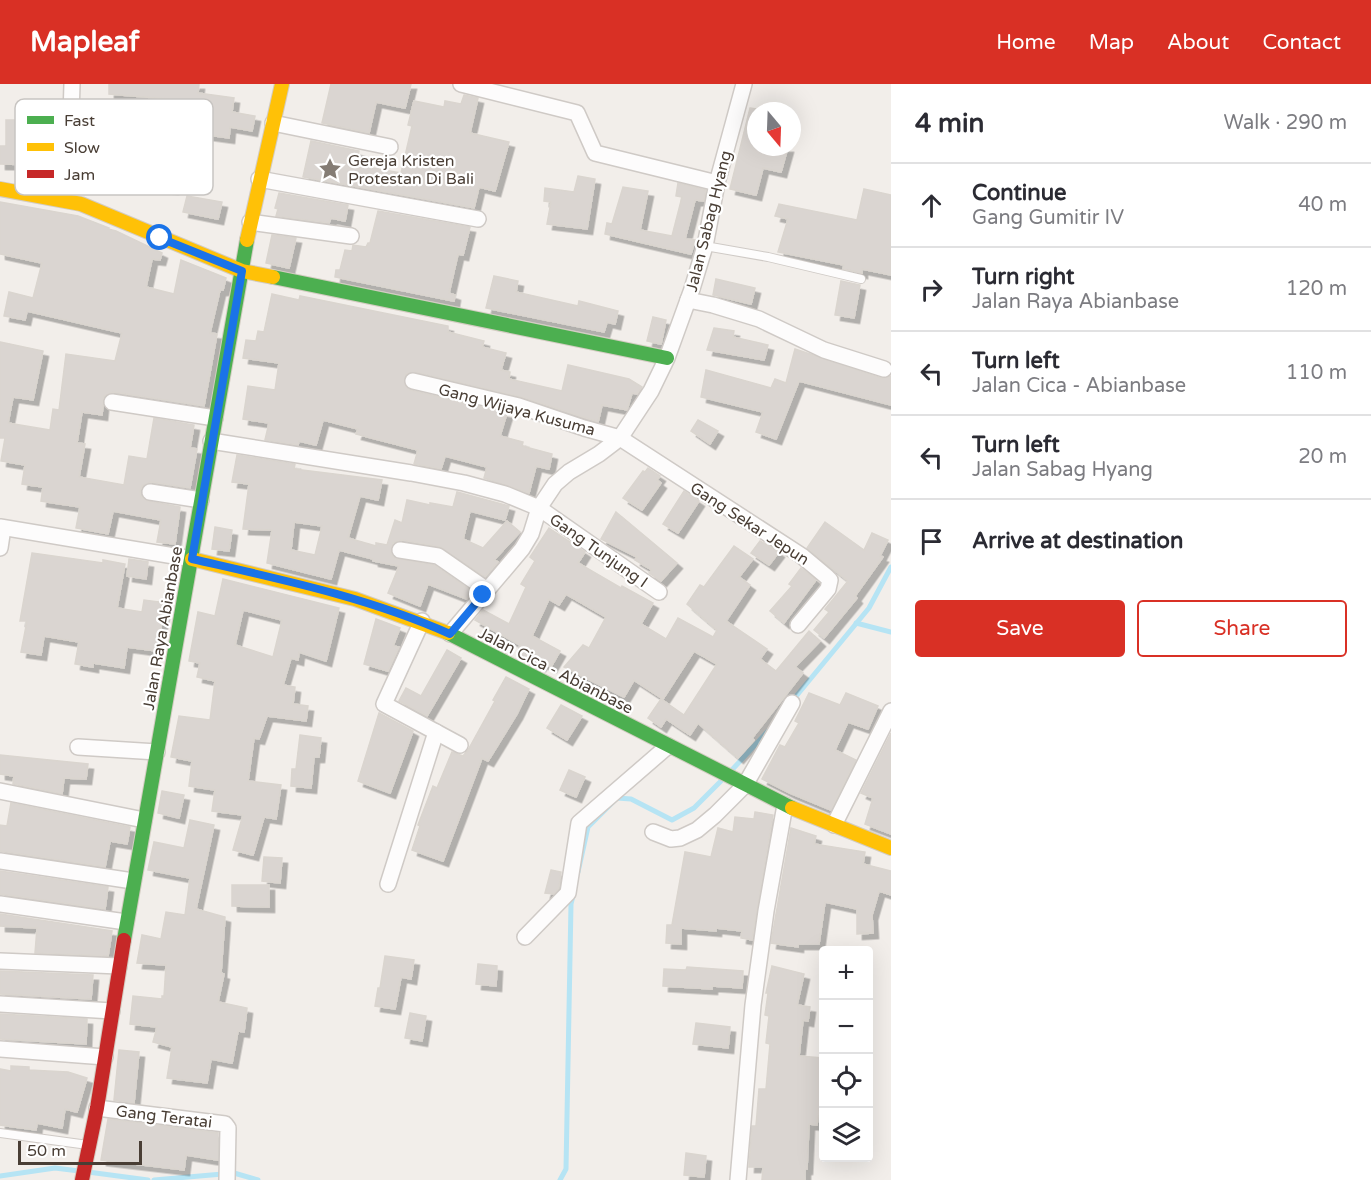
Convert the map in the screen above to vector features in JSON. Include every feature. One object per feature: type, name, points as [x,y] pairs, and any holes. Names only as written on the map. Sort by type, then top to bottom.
[{"type":"street","points":[[72,84],[72,99]]},
{"type":"street","name":"Jalan Raya Abianbase","points":[[82,1180],[97,1108],[133,881],[192,559],[250,222],[282,84]]},
{"type":"street","points":[[461,84],[577,113],[595,153],[717,183]]},
{"type":"street","name":"Jalan Sabag Hyang","points":[[450,634],[522,549],[531,534],[539,508],[555,484],[568,472],[599,454],[620,438],[651,391],[667,358],[705,246],[717,183],[744,84]]},
{"type":"street","points":[[273,123],[390,147]]},
{"type":"street","points":[[259,179],[477,219]]},
{"type":"street","points":[[0,189],[15,192]]},
{"type":"street","points":[[32,195],[81,204],[242,271],[667,358]]},
{"type":"street","points":[[250,222],[351,236]]},
{"type":"street","points":[[688,300],[759,319],[824,350],[884,369]]},
{"type":"street","name":"Gang Wijaya Kusuma","points":[[413,381],[519,406],[620,438]]},
{"type":"street","points":[[112,402],[215,418]]},
{"type":"street","name":"Gang Sekar Jepun","points":[[620,438],[802,556],[828,577],[830,580],[828,589],[798,625]]},
{"type":"street","name":"Gang Tunjung I","points":[[211,441],[464,483],[505,494],[539,508],[659,592]]},
{"type":"street","points":[[150,492],[201,500]]},
{"type":"street","points":[[0,548],[2,528],[192,559]]},
{"type":"street","points":[[400,550],[438,556],[487,590]]},
{"type":"street","name":"Jalan Cica - Abianbase","points":[[192,559],[333,592],[422,621],[785,805],[891,848]]},
{"type":"street","points":[[422,621],[384,704],[460,745]]},
{"type":"street","points":[[653,832],[671,838],[687,836],[715,814],[742,783],[792,703]]},
{"type":"street","points":[[834,825],[891,711]]},
{"type":"street","points":[[388,884],[436,732]]},
{"type":"street","points":[[525,937],[568,893],[579,823],[668,746]]},
{"type":"street","points":[[78,747],[157,752]]},
{"type":"street","points":[[0,791],[144,820]]},
{"type":"street","points":[[738,1180],[753,1005],[766,911],[785,805]]},
{"type":"street","points":[[0,861],[133,881]]},
{"type":"street","points":[[0,904],[126,922]]},
{"type":"street","points":[[0,961],[119,966]]},
{"type":"street","points":[[0,1004],[112,1011]]},
{"type":"street","points":[[0,1049],[105,1057]]},
{"type":"street","name":"Gang Teratai","points":[[97,1108],[223,1123],[228,1128],[227,1180]]},
{"type":"lane","points":[[705,246],[768,257],[861,279]]},
{"type":"lane","points":[[0,1133],[88,1151]]},
{"type":"building","points":[[109,84],[199,84],[198,93],[234,98],[232,112],[255,116],[252,131],[230,127],[229,138],[213,136],[213,99],[168,99],[109,94]]},
{"type":"building","points":[[331,84],[411,84],[405,108],[376,102],[369,133],[322,123]]},
{"type":"building","points":[[464,95],[478,98],[470,133],[509,142],[495,191],[479,187],[474,208],[303,177],[311,141],[359,151],[356,165],[401,173],[412,126],[408,125],[414,101],[444,107],[445,101],[461,104]]},
{"type":"building","points":[[6,120],[15,120],[15,164],[0,164],[0,146],[6,146]]},
{"type":"building","points":[[747,120],[747,156],[785,156],[781,172],[763,168],[756,195],[730,189]]},
{"type":"building","points":[[578,176],[595,179],[587,229],[547,224],[551,202],[544,201],[545,188],[574,192]]},
{"type":"building","points":[[678,183],[706,190],[704,201],[695,200],[685,239],[695,240],[691,254],[605,234],[607,223],[612,224],[623,187],[648,191],[640,230],[672,236],[682,197],[676,196]]},
{"type":"building","points":[[864,189],[891,195],[891,275],[862,269],[862,273],[843,269],[844,265],[778,252],[788,219],[775,216],[779,204],[857,220]]},
{"type":"building","points":[[279,193],[348,205],[345,221],[331,218],[329,223],[276,216],[278,209],[275,208]]},
{"type":"building","points":[[187,196],[222,202],[218,219],[183,212]]},
{"type":"building","points":[[0,202],[78,216],[162,253],[160,260],[152,259],[146,287],[174,294],[181,260],[226,278],[223,290],[220,290],[210,333],[217,334],[204,406],[113,392],[104,396],[102,415],[82,412],[77,443],[85,444],[79,477],[124,485],[129,456],[147,459],[154,418],[194,425],[190,448],[197,449],[190,488],[151,482],[143,485],[140,491],[141,496],[148,501],[180,507],[175,544],[157,542],[161,520],[113,511],[108,534],[76,528],[80,507],[41,501],[43,487],[22,484],[25,465],[1,461],[5,438],[0,438],[0,342],[43,351],[33,400],[13,397],[8,423],[50,430],[53,409],[59,410],[66,354],[115,361],[122,333],[27,311],[25,320],[4,316],[9,292],[33,298],[42,263],[0,254]]},
{"type":"building","points":[[378,211],[470,227],[463,255],[458,254],[449,293],[455,295],[454,301],[335,277],[336,270],[340,270],[345,250],[352,251],[353,245],[366,247],[370,243]]},
{"type":"building","points":[[272,235],[296,238],[289,268],[266,263]]},
{"type":"building","points":[[494,276],[518,281],[516,292],[578,306],[579,301],[618,311],[615,324],[607,322],[604,332],[486,308]]},
{"type":"building","points":[[716,279],[755,288],[751,304],[713,295]]},
{"type":"building","points":[[841,281],[860,285],[854,318],[835,315]]},
{"type":"building","points":[[272,294],[299,300],[300,296],[448,326],[448,332],[484,341],[482,347],[506,353],[501,370],[510,372],[509,379],[562,391],[568,365],[629,379],[642,387],[637,394],[632,393],[627,410],[602,405],[598,422],[521,397],[415,372],[406,374],[404,383],[410,390],[507,413],[500,436],[523,442],[522,446],[552,454],[549,469],[536,466],[529,493],[484,478],[487,467],[445,456],[441,469],[414,464],[418,450],[356,434],[358,429],[323,420],[316,445],[299,441],[298,445],[265,440],[269,423],[243,419],[248,386],[275,390],[279,363],[243,358],[246,340],[256,341],[258,331],[264,332]]},
{"type":"building","points":[[653,317],[666,320],[661,344],[647,341]]},
{"type":"building","points":[[714,328],[734,331],[733,337],[768,345],[764,360],[707,350]]},
{"type":"building","points":[[795,349],[881,378],[891,376],[891,405],[799,381],[776,439],[756,432],[763,412],[701,397],[706,370],[771,388],[775,379],[786,383]]},
{"type":"building","points":[[698,420],[718,431],[710,444],[691,431]]},
{"type":"building","points":[[237,455],[295,464],[294,469],[382,480],[378,500],[360,496],[348,538],[376,546],[376,543],[387,545],[395,520],[402,523],[407,500],[453,507],[457,492],[509,506],[505,520],[470,511],[463,539],[483,548],[507,521],[520,532],[494,560],[498,562],[485,577],[440,547],[402,540],[393,543],[391,553],[394,558],[434,565],[473,592],[467,599],[428,584],[420,606],[388,593],[399,566],[373,561],[373,559],[339,550],[331,579],[267,563],[272,530],[243,529],[249,484],[232,482]],"holes":[[[294,522],[322,526],[315,555],[291,550]]]},
{"type":"building","points":[[648,468],[660,476],[657,480],[661,483],[642,510],[623,498],[643,471],[645,472]]},
{"type":"building","points":[[684,491],[699,501],[678,533],[663,524]]},
{"type":"building","points":[[616,512],[677,563],[661,581],[649,573],[652,570],[635,560],[637,557],[601,539]]},
{"type":"building","points":[[825,522],[864,550],[872,533],[888,540],[880,556],[883,557],[855,596],[857,598],[824,638],[814,630],[829,612],[825,609],[848,581],[807,548]]},
{"type":"building","points":[[215,527],[232,530],[229,551],[212,549]]},
{"type":"building","points":[[549,528],[585,552],[578,563],[621,588],[622,586],[653,603],[641,624],[666,639],[678,618],[713,637],[717,630],[687,604],[700,585],[704,587],[734,546],[753,559],[739,577],[750,585],[726,621],[767,649],[760,659],[776,671],[809,631],[820,641],[795,667],[803,673],[738,758],[698,723],[690,735],[666,719],[661,727],[648,718],[661,699],[684,715],[717,664],[694,651],[663,699],[634,680],[624,697],[564,667],[583,645],[589,648],[606,617],[566,594],[559,605],[549,599],[532,636],[560,651],[551,667],[542,663],[540,666],[518,655],[520,645],[475,620],[483,610],[509,624],[526,587],[521,584],[535,561],[530,557]]},
{"type":"building","points":[[760,541],[779,552],[769,565],[751,553]]},
{"type":"building","points":[[32,553],[125,564],[117,608],[142,612],[144,600],[166,603],[156,651],[127,647],[124,668],[93,663],[93,667],[75,664],[79,642],[44,636],[41,655],[21,652],[27,621],[20,621]]},
{"type":"building","points":[[129,559],[148,562],[146,579],[127,576]]},
{"type":"building","points":[[801,568],[816,580],[784,623],[770,611],[792,586],[789,584]]},
{"type":"building","points":[[223,579],[339,608],[326,661],[299,652],[298,660],[291,658],[283,685],[295,687],[293,704],[308,706],[306,721],[267,716],[259,739],[254,738],[248,781],[281,785],[276,819],[264,817],[253,855],[233,850],[243,815],[212,811],[215,790],[189,786],[192,761],[171,757],[179,716],[210,720],[215,681],[197,677],[200,663],[189,661],[198,612],[215,616]],"holes":[[[243,610],[282,620],[273,657],[235,645]]]},
{"type":"building","points":[[376,619],[400,628],[393,646],[399,647],[388,671],[364,664]]},
{"type":"building","points":[[447,650],[461,658],[427,716],[399,701],[406,688],[421,696]]},
{"type":"building","points":[[506,677],[529,689],[517,714],[488,761],[482,758],[443,861],[412,850],[420,826],[418,825],[433,786],[437,788],[452,752],[463,756],[468,750]]},
{"type":"building","points":[[809,693],[840,705],[846,693],[878,706],[868,729],[848,722],[835,750],[856,760],[831,810],[762,779],[780,745],[785,747],[799,723],[795,721]]},
{"type":"building","points":[[561,705],[582,716],[567,740],[547,728]]},
{"type":"building","points":[[379,713],[413,731],[390,793],[358,781]]},
{"type":"building","points":[[891,733],[891,834],[865,824],[873,798],[861,793]]},
{"type":"building","points":[[300,735],[321,738],[319,757],[314,757],[311,788],[291,786],[292,769],[296,769]]},
{"type":"building","points":[[0,755],[88,764],[86,779],[64,778],[62,794],[13,784],[14,776],[0,774]]},
{"type":"building","points":[[569,770],[585,777],[576,797],[560,790]]},
{"type":"building","points":[[162,791],[184,795],[179,818],[158,813]]},
{"type":"building","points":[[11,803],[130,827],[127,844],[110,841],[105,867],[0,851],[0,825],[7,826]]},
{"type":"building","points":[[755,812],[773,815],[752,940],[741,938],[742,931],[681,928],[681,944],[666,943],[667,925],[672,925],[685,852],[711,857],[718,828],[733,832],[735,817],[754,819]]},
{"type":"building","points":[[190,820],[214,825],[196,909],[225,917],[221,973],[224,974],[218,1002],[247,1008],[244,1032],[238,1031],[232,1063],[211,1059],[207,1083],[167,1078],[172,1047],[153,1042],[157,1027],[130,1024],[133,996],[162,999],[164,996],[166,965],[137,963],[142,935],[161,939],[166,912],[185,915],[190,878],[148,870],[154,842],[184,848]]},
{"type":"building","points":[[791,828],[816,836],[814,844],[865,852],[863,864],[891,871],[891,895],[879,891],[872,915],[873,933],[857,934],[857,909],[825,902],[819,944],[798,944],[798,947],[771,943]]},
{"type":"building","points":[[264,857],[282,858],[280,883],[262,881]]},
{"type":"building","points":[[551,870],[561,872],[559,888],[554,894],[545,893]]},
{"type":"building","points":[[0,871],[108,887],[105,909],[0,894]]},
{"type":"building","points":[[232,885],[269,885],[269,907],[232,906]]},
{"type":"building","points":[[0,914],[112,931],[108,956],[35,953],[37,928],[0,926]]},
{"type":"building","points":[[385,956],[414,960],[411,979],[401,977],[395,1009],[375,1006]]},
{"type":"building","points":[[478,964],[497,966],[496,986],[476,984]]},
{"type":"building","points":[[772,966],[804,974],[797,1005],[810,1007],[808,1021],[803,1020],[799,1056],[819,1058],[819,1110],[817,1125],[809,1124],[805,1180],[762,1180],[763,1167],[749,1167],[752,1126],[756,1126],[759,1089],[766,1089],[770,1044],[766,1043],[769,1016],[765,1015],[768,993],[766,993]]},
{"type":"building","points":[[687,967],[743,971],[742,988],[663,986],[664,969],[686,970]]},
{"type":"building","points":[[0,971],[93,975],[91,999],[0,994]]},
{"type":"building","points":[[410,1013],[426,1016],[422,1041],[405,1038]]},
{"type":"building","points":[[0,1014],[87,1019],[86,1044],[0,1039]]},
{"type":"building","points":[[696,1023],[730,1027],[728,1048],[693,1044]]},
{"type":"building","points":[[119,1050],[139,1052],[134,1103],[114,1100]]},
{"type":"building","points":[[11,1066],[29,1067],[29,1070],[68,1072],[87,1078],[77,1112],[65,1109],[62,1128],[37,1123],[36,1130],[0,1125],[0,1069],[11,1071]]},
{"type":"building","points":[[108,1119],[218,1133],[218,1160],[186,1155],[184,1170],[101,1160]]},
{"type":"building","points":[[686,1153],[706,1156],[704,1177],[684,1175]]},
{"type":"waterway","points":[[793,700],[869,608],[891,567]]},
{"type":"waterway","points":[[856,623],[891,632]]},
{"type":"waterway","points":[[730,772],[768,731]]},
{"type":"waterway","points":[[578,872],[588,827],[617,798],[631,799],[672,820],[694,808],[723,779]]},
{"type":"waterway","points":[[560,1180],[566,1169],[571,904],[574,892]]},
{"type":"waterway","points":[[0,1176],[55,1168],[79,1171]]},
{"type":"waterway","points":[[88,1172],[148,1180]]},
{"type":"waterway","points":[[154,1180],[234,1173],[258,1180]]},
{"type":"traffic: fast","points":[[124,940],[247,240]]},
{"type":"traffic: fast","points":[[273,277],[667,358]]},
{"type":"traffic: fast","points":[[448,633],[792,808]]},
{"type":"traffic: slow","points":[[247,240],[282,84]]},
{"type":"traffic: slow","points":[[0,189],[15,192]]},
{"type":"traffic: slow","points":[[32,195],[81,204],[242,271],[273,277]]},
{"type":"traffic: slow","points":[[192,559],[355,599],[448,633]]},
{"type":"traffic: slow","points":[[792,808],[891,848]]},
{"type":"traffic: jam","points":[[82,1180],[97,1108],[124,940]]},
{"type":"place","name":"Gereja Kristen Protestan Di Bali","points":[[330,169]]},
{"type":"route","points":[[160,238],[242,271],[192,559],[333,592],[419,620],[450,634],[483,595]]}]
